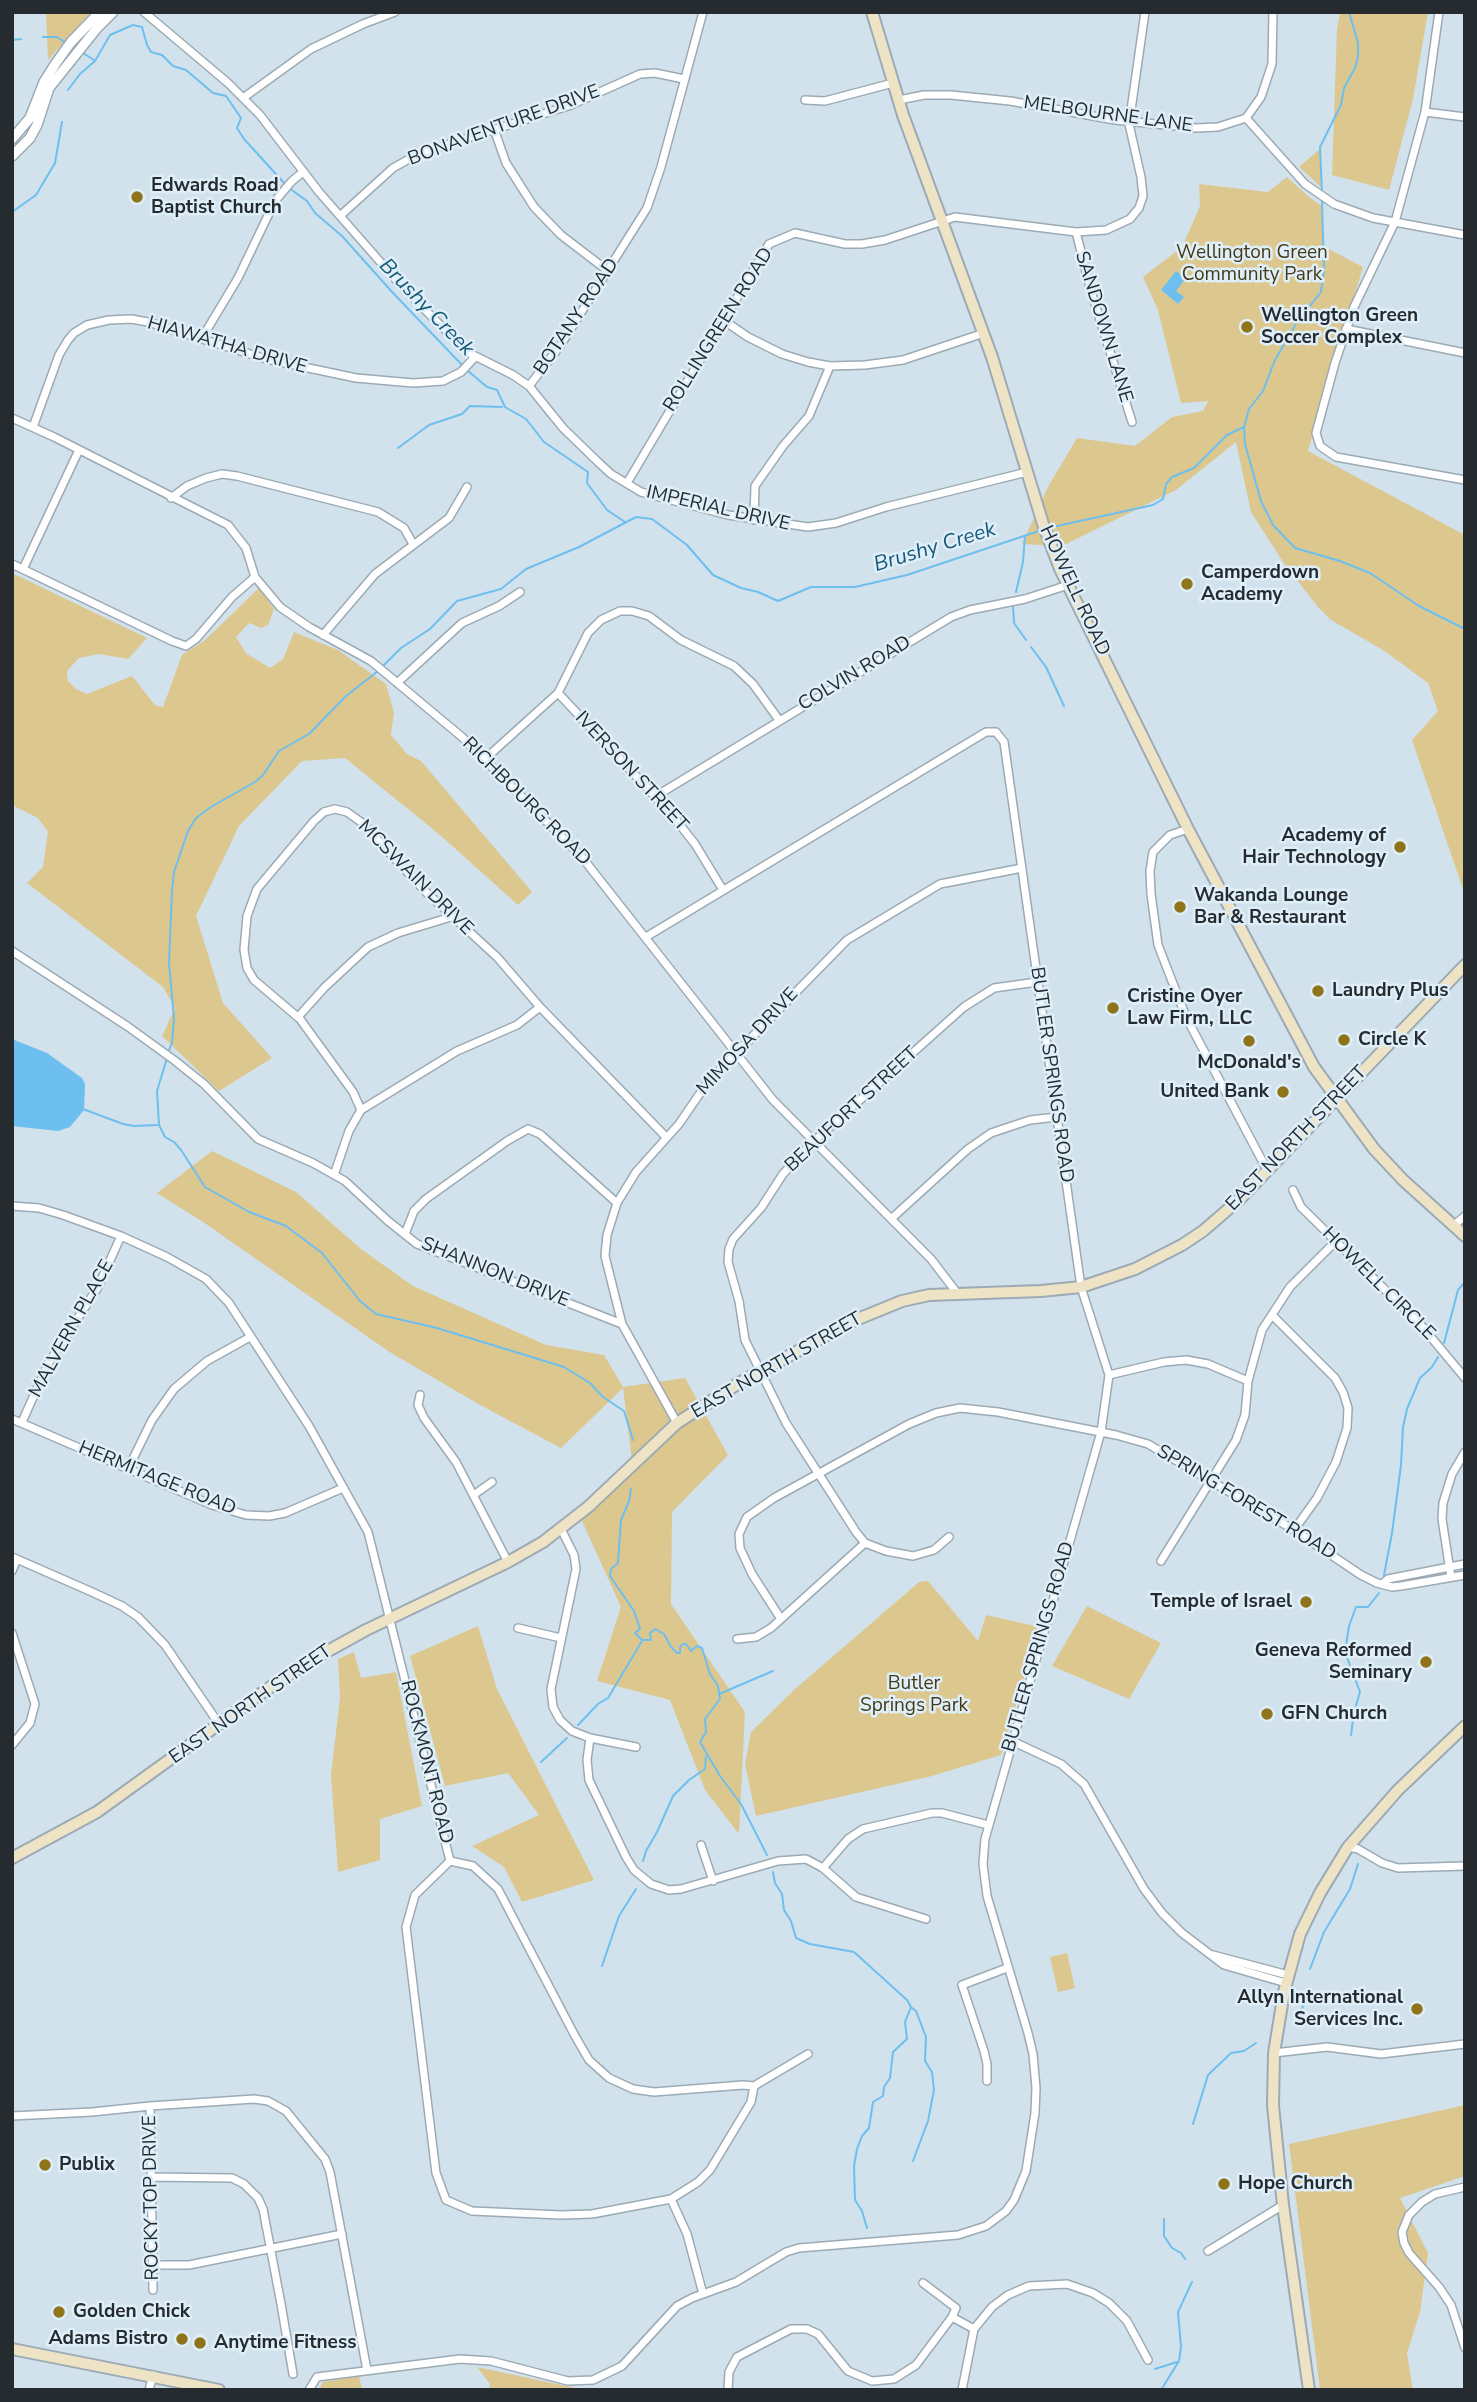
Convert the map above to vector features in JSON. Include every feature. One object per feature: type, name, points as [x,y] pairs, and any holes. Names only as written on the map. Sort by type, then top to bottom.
[{"type":"main road","name":"HOWELL ROAD","points":[[872,12],[893,83],[984,333],[1039,513],[1068,585],[1188,828],[1308,1056],[1374,1149],[1403,1180],[1465,1236]]},
{"type":"main road","name":"EAST NORTH STREET","points":[[12,1858],[97,1812],[308,1662],[391,1617],[508,1562],[562,1529],[677,1423],[760,1371],[853,1321],[879,1309],[929,1295],[1081,1287],[1136,1269],[1182,1245],[1224,1214],[1465,965]]},
{"type":"main road","points":[[1309,2390],[1283,2205],[1273,2105],[1274,2053],[1287,1979],[1300,1934],[1320,1893],[1349,1847],[1398,1790],[1465,1726]]},
{"type":"main road","points":[[12,2349],[219,2390]]},
{"type":"street","points":[[12,139],[21,132],[30,118],[44,82],[71,42],[100,12]]},
{"type":"street","points":[[12,156],[30,138],[49,88],[97,28],[114,12]]},
{"type":"street","name":"BOTANY ROAD","points":[[144,12],[243,97],[260,115],[303,172],[414,299],[475,357],[513,375],[529,386],[560,346],[639,222],[653,193],[703,12]]},
{"type":"street","points":[[243,97],[311,49],[395,12]]},
{"type":"street","name":"ROLLINGREEN ROAD","points":[[627,484],[769,244],[795,233],[845,244],[862,244],[885,240],[955,217],[1076,232],[1117,227],[1130,219],[1139,208],[1143,196],[1129,120],[1145,12]]},
{"type":"street","points":[[1273,12],[1274,45],[1271,70],[1261,97],[1246,118],[1311,189],[1332,203],[1355,213],[1465,235]]},
{"type":"street","points":[[1438,12],[1425,112],[1395,222],[1354,307],[1316,430],[1318,443],[1324,451],[1340,458],[1465,480]]},
{"type":"street","name":"BONAVENTURE DRIVE","points":[[340,216],[383,176],[405,160],[435,147],[570,105],[640,74],[656,73],[684,79]]},
{"type":"street","points":[[805,100],[825,101],[893,83]]},
{"type":"street","name":"MELBOURNE LANE","points":[[899,100],[924,95],[951,96],[1205,129],[1246,118]]},
{"type":"street","points":[[1425,112],[1465,117]]},
{"type":"street","points":[[494,129],[506,163],[534,207],[561,235],[608,271]]},
{"type":"street","points":[[202,338],[238,278],[270,211],[283,190],[303,172]]},
{"type":"street","name":"SANDOWN LANE","points":[[1076,232],[1091,291],[1132,422]]},
{"type":"street","name":"HIAWATHA DRIVE","points":[[33,427],[63,348],[79,329],[109,320],[131,319],[291,366],[356,379],[432,383],[443,381],[461,372],[475,357]]},
{"type":"street","points":[[723,320],[748,337],[782,354],[830,366],[902,360],[984,333]]},
{"type":"street","points":[[1346,329],[1465,353]]},
{"type":"street","points":[[754,520],[755,486],[783,446],[809,416],[830,366]]},
{"type":"street","name":"IMPERIAL DRIVE","points":[[529,386],[572,437],[611,474],[627,484],[641,492],[754,520],[795,527],[819,527],[886,507],[1027,472]]},
{"type":"street","name":"RICHBOURG ROAD","points":[[12,418],[220,521],[234,531],[246,548],[255,577],[280,607],[379,668],[485,759],[581,856],[773,1100],[931,1259],[957,1293]]},
{"type":"street","points":[[23,569],[79,450]]},
{"type":"street","points":[[171,498],[187,486],[206,478],[222,474],[237,476],[387,516],[404,528],[413,544]]},
{"type":"street","points":[[323,635],[375,574],[449,518],[467,487]]},
{"type":"street","points":[[12,564],[186,646],[196,639],[232,597],[255,577]]},
{"type":"street","name":"COLVIN ROAD","points":[[656,796],[951,617],[970,610],[1025,599],[1068,585]]},
{"type":"street","points":[[397,682],[462,623],[499,606],[520,592]]},
{"type":"street","points":[[485,759],[558,693],[592,629],[608,615],[620,611],[649,616],[681,640],[741,671],[779,720]]},
{"type":"street","name":"IVERSON STREET","points":[[558,693],[656,796],[695,844],[723,890]]},
{"type":"street","name":"BUTLER SPRINGS ROAD","points":[[309,2390],[317,2377],[419,2362],[477,2359],[511,2365],[568,2381],[593,2379],[622,2365],[677,2306],[736,2282],[771,2259],[799,2248],[958,2235],[986,2226],[1006,2211],[1019,2192],[1026,2171],[1032,2139],[1036,2088],[1028,2033],[986,1896],[985,1839],[1101,1432],[1109,1375],[1081,1287],[1004,742],[996,732],[986,732],[646,937]]},
{"type":"street","name":"MCSWAIN DRIVE","points":[[361,1110],[353,1092],[298,1017],[258,986],[250,974],[244,950],[247,916],[253,895],[271,871],[324,813],[339,809],[356,818],[452,916],[497,957],[540,1007],[666,1137]]},
{"type":"street","points":[[1188,828],[1170,835],[1153,852],[1151,894],[1157,945],[1186,1017],[1267,1170]]},
{"type":"street","name":"MIMOSA DRIVE","points":[[621,1324],[605,1256],[607,1235],[617,1203],[636,1172],[678,1124],[707,1083],[834,952],[861,931],[940,884],[1022,868]]},
{"type":"street","points":[[298,1017],[325,987],[368,947],[398,933],[452,916]]},
{"type":"street","name":"SHANNON DRIVE","points":[[12,951],[174,1060],[204,1084],[258,1139],[334,1175],[351,1186],[405,1234],[428,1249],[499,1274],[621,1324]]},
{"type":"street","name":"BEAUFORT STREET","points":[[865,1543],[817,1475],[786,1423],[745,1340],[729,1262],[729,1250],[733,1239],[761,1208],[783,1174],[876,1084],[977,997],[1004,985],[1037,982]]},
{"type":"street","points":[[334,1175],[349,1131],[361,1110],[457,1051],[517,1025],[540,1007]]},
{"type":"street","points":[[891,1219],[968,1149],[991,1133],[1030,1120],[1057,1117]]},
{"type":"street","points":[[405,1234],[414,1212],[426,1199],[528,1129],[540,1134],[617,1203]]},
{"type":"street","name":"HOWELL CIRCLE","points":[[1293,1190],[1301,1207],[1420,1324],[1465,1378]]},
{"type":"street","name":"ROCKMONT ROAD","points":[[12,1206],[48,1210],[121,1236],[167,1256],[206,1279],[229,1303],[309,1426],[368,1532],[450,1861],[415,1895],[406,1927],[436,2173],[446,2200],[472,2211],[561,2215],[592,2214],[671,2199]]},
{"type":"street","points":[[1453,1226],[1465,1216]]},
{"type":"street","name":"MALVERN PLACE","points":[[22,1422],[48,1363],[98,1287],[121,1236]]},
{"type":"street","points":[[1161,1561],[1240,1431],[1258,1339],[1290,1287],[1337,1240]]},
{"type":"street","points":[[1272,1315],[1335,1378],[1348,1408],[1347,1428],[1336,1462],[1317,1498],[1294,1530]]},
{"type":"street","points":[[621,1324],[677,1423]]},
{"type":"street","points":[[128,1469],[152,1420],[174,1389],[207,1361],[250,1337]]},
{"type":"street","points":[[1109,1375],[1164,1362],[1186,1360],[1208,1364],[1248,1381]]},
{"type":"street","points":[[420,1395],[418,1405],[424,1418],[475,1494],[508,1562]]},
{"type":"street","name":"SPRING FOREST ROAD","points":[[781,1619],[746,1563],[740,1548],[739,1534],[744,1521],[750,1514],[909,1424],[936,1412],[952,1409],[998,1412],[1148,1444],[1294,1530],[1361,1575],[1382,1584],[1392,1587],[1465,1575]]},
{"type":"street","name":"HERMITAGE ROAD","points":[[12,1419],[212,1505],[253,1516],[285,1513],[343,1488]]},
{"type":"street","points":[[1451,1577],[1442,1519],[1443,1503],[1451,1474],[1465,1452]]},
{"type":"street","points":[[475,1494],[492,1482]]},
{"type":"street","points":[[562,1529],[574,1555],[576,1569],[551,1689],[553,1707],[566,1726],[590,1738],[636,1747]]},
{"type":"street","points":[[737,1639],[757,1637],[781,1619],[865,1543],[902,1556],[914,1556],[930,1553],[949,1536]]},
{"type":"street","points":[[12,1571],[14,1558],[102,1597],[138,1617],[165,1645],[219,1724]]},
{"type":"street","points":[[1382,1584],[1388,1579],[1465,1564]]},
{"type":"street","points":[[518,1628],[561,1638]]},
{"type":"street","points":[[12,1633],[34,1704],[30,1723],[12,1745]]},
{"type":"street","points":[[590,1738],[587,1760],[589,1780],[634,1870],[651,1884],[669,1890],[690,1888],[788,1859],[806,1859],[823,1868],[856,1897],[926,1919]]},
{"type":"street","points":[[1012,1741],[1061,1764],[1084,1784],[1152,1900],[1172,1925],[1209,1954],[1287,1979]]},
{"type":"street","points":[[823,1868],[848,1839],[863,1829],[932,1813],[988,1825]]},
{"type":"street","points":[[701,1845],[713,1881]]},
{"type":"street","points":[[1349,1847],[1398,1868],[1465,1866]]},
{"type":"street","points":[[450,1861],[473,1866],[498,1889],[589,2060],[609,2078],[634,2089],[654,2092],[754,2086],[808,2054]]},
{"type":"street","points":[[987,2081],[984,2051],[962,1985],[1007,1968]]},
{"type":"street","points":[[1274,2053],[1327,2047],[1381,2054],[1465,2044]]},
{"type":"street","points":[[703,2294],[687,2234],[671,2199],[698,2182],[710,2170],[751,2102],[754,2086]]},
{"type":"street","points":[[12,2116],[254,2099],[268,2101],[286,2111],[324,2159],[335,2195],[367,2370]]},
{"type":"street","name":"ROCKY TOP DRIVE","points":[[150,2106],[153,2290]]},
{"type":"street","points":[[151,2177],[232,2178],[244,2184],[258,2198],[263,2209],[293,2374]]},
{"type":"street","points":[[1465,2187],[1435,2194],[1422,2202],[1409,2216],[1402,2232],[1409,2253],[1451,2305],[1465,2348]]},
{"type":"street","points":[[1208,2251],[1283,2205]]},
{"type":"street","points":[[153,2265],[189,2265],[342,2234]]},
{"type":"street","points":[[728,2390],[729,2372],[737,2357],[790,2329],[807,2329],[818,2334],[848,2371],[872,2381],[894,2379],[916,2365],[952,2318],[956,2308],[923,2283]]},
{"type":"street","points":[[962,2390],[974,2329],[992,2307],[1008,2295],[1029,2286],[1067,2284],[1093,2293],[1109,2303],[1127,2321],[1148,2360]]},
{"type":"street","points":[[952,2318],[974,2329]]},
{"type":"street","points":[[149,2390],[153,2375]]},
{"type":"green space","points":[[46,12],[91,12],[48,60]]},
{"type":"green space","points":[[1340,12],[1428,12],[1413,99],[1389,190],[1332,175],[1337,29]]},
{"type":"green space","name":"Wellington Green Community Park","points":[[1320,149],[1322,174],[1322,188],[1299,167]]},
{"type":"green space","points":[[1287,177],[1322,206],[1324,253],[1329,249],[1363,267],[1308,451],[1465,535],[1464,892],[1412,740],[1438,711],[1428,683],[1383,650],[1331,620],[1318,607],[1285,565],[1251,512],[1236,442],[1176,490],[1062,546],[1022,544],[1049,485],[1077,438],[1135,446],[1172,417],[1203,411],[1208,401],[1181,403],[1158,310],[1143,277],[1182,247],[1200,206],[1199,184],[1268,192]]},
{"type":"green space","points":[[12,573],[147,638],[128,659],[99,654],[79,658],[67,671],[68,681],[76,689],[87,694],[132,676],[155,705],[163,707],[182,655],[204,641],[259,588],[274,609],[268,625],[261,628],[249,623],[236,637],[246,653],[270,668],[283,659],[294,632],[338,650],[386,684],[394,713],[391,735],[407,754],[421,761],[532,892],[518,905],[440,835],[345,758],[302,761],[239,826],[196,916],[223,1003],[272,1058],[219,1091],[162,1036],[175,1008],[163,987],[27,883],[43,867],[48,832],[38,818],[12,805]]},
{"type":"green space","points":[[212,1151],[296,1192],[361,1249],[413,1286],[546,1345],[604,1355],[623,1387],[685,1378],[728,1455],[672,1512],[671,1604],[745,1712],[739,1834],[705,1790],[670,1700],[597,1681],[621,1607],[577,1510],[632,1461],[623,1388],[561,1448],[480,1405],[388,1351],[157,1193]]},
{"type":"green space","name":"Butler Springs Park","points":[[928,1581],[978,1641],[986,1615],[1039,1627],[1001,1755],[932,1776],[756,1816],[745,1764],[751,1732],[794,1690],[919,1582]]},
{"type":"green space","points":[[1087,1606],[1161,1643],[1129,1699],[1052,1666]]},
{"type":"green space","points":[[478,1626],[497,1689],[594,1880],[522,1902],[504,1867],[472,1846],[539,1815],[508,1773],[445,1786],[410,1656]]},
{"type":"green space","points":[[354,1652],[361,1678],[396,1672],[422,1806],[380,1819],[380,1860],[338,1872],[331,1776],[340,1697],[338,1659]]},
{"type":"green space","points":[[1067,1953],[1075,1988],[1058,1992],[1050,1957]]},
{"type":"green space","points":[[1465,2105],[1465,2176],[1400,2198],[1428,2253],[1420,2312],[1407,2353],[1413,2390],[1320,2390],[1289,2144]]},
{"type":"green space","points":[[477,2367],[585,2390],[489,2390],[490,2384]]},
{"type":"green space","points":[[359,2376],[362,2390],[319,2390],[323,2382]]},
{"type":"water","points":[[1176,271],[1186,278],[1176,291],[1184,297],[1178,304],[1161,290]]},
{"type":"water","points":[[12,1039],[47,1053],[82,1078],[85,1084],[84,1110],[70,1127],[58,1131],[12,1126]]},
{"type":"waterway","name":"Brushy Creek","points":[[1322,192],[1320,147],[1341,105],[1344,88],[1358,56],[1358,43],[1349,12]]},
{"type":"waterway","name":"Brushy Creek","points":[[68,90],[80,74],[95,61],[110,35],[133,25],[142,27],[151,52],[162,55],[173,66],[186,70],[213,93],[226,96],[241,118],[237,128],[244,139],[285,184]]},
{"type":"waterway","points":[[43,37],[57,37],[65,42]]},
{"type":"waterway","points":[[12,40],[21,39]]},
{"type":"waterway","points":[[83,53],[94,60]]},
{"type":"waterway","name":"Brushy Creek","points":[[12,212],[36,195],[55,163],[62,122]]},
{"type":"waterway","name":"Brushy Creek","points":[[289,188],[307,201],[315,213],[342,236],[463,366]]},
{"type":"waterway","points":[[1322,201],[1324,270],[1321,292],[1297,322],[1275,360],[1263,391],[1249,409],[1244,427],[1245,444],[1261,501],[1273,525],[1295,548],[1370,573],[1419,606],[1465,629]]},
{"type":"waterway","name":"Brushy Creek","points":[[467,370],[487,387],[497,390],[505,407],[526,419],[544,442],[588,472],[587,483],[607,510],[625,522]]},
{"type":"waterway","points":[[398,448],[429,425],[462,414],[470,406],[502,407]]},
{"type":"waterway","name":"Brushy Creek","points":[[1048,528],[1153,505],[1163,499],[1166,484],[1172,477],[1194,468],[1227,435],[1244,427]]},
{"type":"waterway","name":"Brushy Creek","points":[[382,667],[401,648],[430,629],[457,601],[501,589],[526,569],[579,547],[636,517],[652,519],[687,545],[713,575],[778,601],[811,587],[855,587],[907,575],[1039,531]]},
{"type":"waterway","points":[[1016,592],[1023,562],[1025,536]]},
{"type":"waterway","points":[[1013,606],[1014,623],[1026,640]]},
{"type":"waterway","points":[[1031,647],[1046,667],[1064,706]]},
{"type":"waterway","points":[[168,1053],[172,1043],[174,1019],[169,963],[172,891],[174,872],[188,831],[196,818],[211,807],[255,782],[279,751],[309,734],[346,696],[378,671]]},
{"type":"waterway","points":[[167,1058],[157,1091],[159,1125],[165,1137],[181,1150],[205,1187],[249,1212],[286,1226],[322,1253],[360,1301],[376,1314],[437,1328],[564,1367],[590,1383],[603,1397],[624,1411],[633,1440]]},
{"type":"waterway","points":[[83,1109],[123,1124],[158,1125]]},
{"type":"waterway","points":[[1444,1343],[1458,1290],[1465,1282]]},
{"type":"waterway","points":[[1384,1575],[1392,1533],[1407,1409],[1420,1378],[1438,1357]]},
{"type":"waterway","points":[[631,1489],[621,1520],[618,1563],[611,1569],[610,1576],[634,1611],[640,1629],[635,1633],[642,1640],[651,1640],[650,1633],[655,1629],[664,1634],[677,1653],[680,1653],[683,1644],[691,1651],[697,1646],[702,1648],[710,1674],[718,1686],[720,1699],[705,1719],[706,1732],[700,1742],[741,1804],[767,1855]]},
{"type":"waterway","points":[[1351,1735],[1360,1692],[1345,1652],[1349,1626],[1356,1607],[1368,1607],[1379,1593]]},
{"type":"waterway","points":[[578,1725],[598,1704],[608,1698],[642,1641]]},
{"type":"waterway","points":[[719,1694],[773,1671]]},
{"type":"waterway","points":[[541,1762],[567,1738]]},
{"type":"waterway","points":[[643,1861],[673,1796],[705,1769],[706,1756]]},
{"type":"waterway","points":[[1310,1969],[1324,1932],[1350,1889],[1358,1864]]},
{"type":"waterway","points":[[773,1872],[775,1883],[782,1894],[784,1910],[791,1921],[796,1938],[810,1944],[854,1952],[907,2000],[911,2007],[905,2022],[907,2039],[893,2052],[890,2078],[884,2087],[883,2096],[873,2102],[869,2128],[862,2136],[857,2149],[854,2166],[855,2200],[862,2211],[867,2228]]},
{"type":"waterway","points":[[602,1966],[619,1916],[636,1889]]},
{"type":"waterway","points":[[1295,2025],[1305,1994]]},
{"type":"waterway","points":[[912,2008],[916,2011],[926,2037],[925,2061],[932,2072],[934,2090],[928,2121],[913,2161]]},
{"type":"waterway","points":[[1193,2124],[1208,2075],[1231,2053],[1244,2051],[1256,2043]]},
{"type":"waterway","points":[[1164,2219],[1164,2236],[1172,2248],[1185,2259]]},
{"type":"waterway","points":[[1161,2390],[1179,2361],[1181,2347],[1178,2312],[1192,2282]]},
{"type":"waterway","points":[[1155,2369],[1177,2362]]},
{"type":"place","name":"Edwards Road Baptist Church","points":[[137,197]]},
{"type":"place","name":"Wellington Green Soccer Complex","points":[[1247,327]]},
{"type":"place","name":"Camperdown Academy","points":[[1187,584]]},
{"type":"place","name":"Academy of Hair Technology","points":[[1400,847]]},
{"type":"place","name":"Wakanda Lounge Bar & Restaurant","points":[[1180,907]]},
{"type":"place","name":"Laundry Plus","points":[[1318,991]]},
{"type":"place","name":"Cristine Oyer Law Firm, LLC","points":[[1113,1008]]},
{"type":"place","name":"Circle K","points":[[1344,1040]]},
{"type":"place","name":"McDonald's","points":[[1249,1041]]},
{"type":"place","name":"United Bank","points":[[1283,1092]]},
{"type":"place","name":"Temple of Israel","points":[[1306,1602]]},
{"type":"place","name":"Geneva Reformed Seminary","points":[[1426,1662]]},
{"type":"place","name":"GFN Church","points":[[1267,1714]]},
{"type":"place","name":"Allyn International Services Inc.","points":[[1417,2009]]},
{"type":"place","name":"Publix","points":[[45,2165]]},
{"type":"place","name":"Hope Church","points":[[1224,2184]]},
{"type":"place","name":"Golden Chick","points":[[59,2312]]},
{"type":"place","name":"Adams Bistro","points":[[182,2339]]},
{"type":"place","name":"Anytime Fitness","points":[[200,2343]]}]
